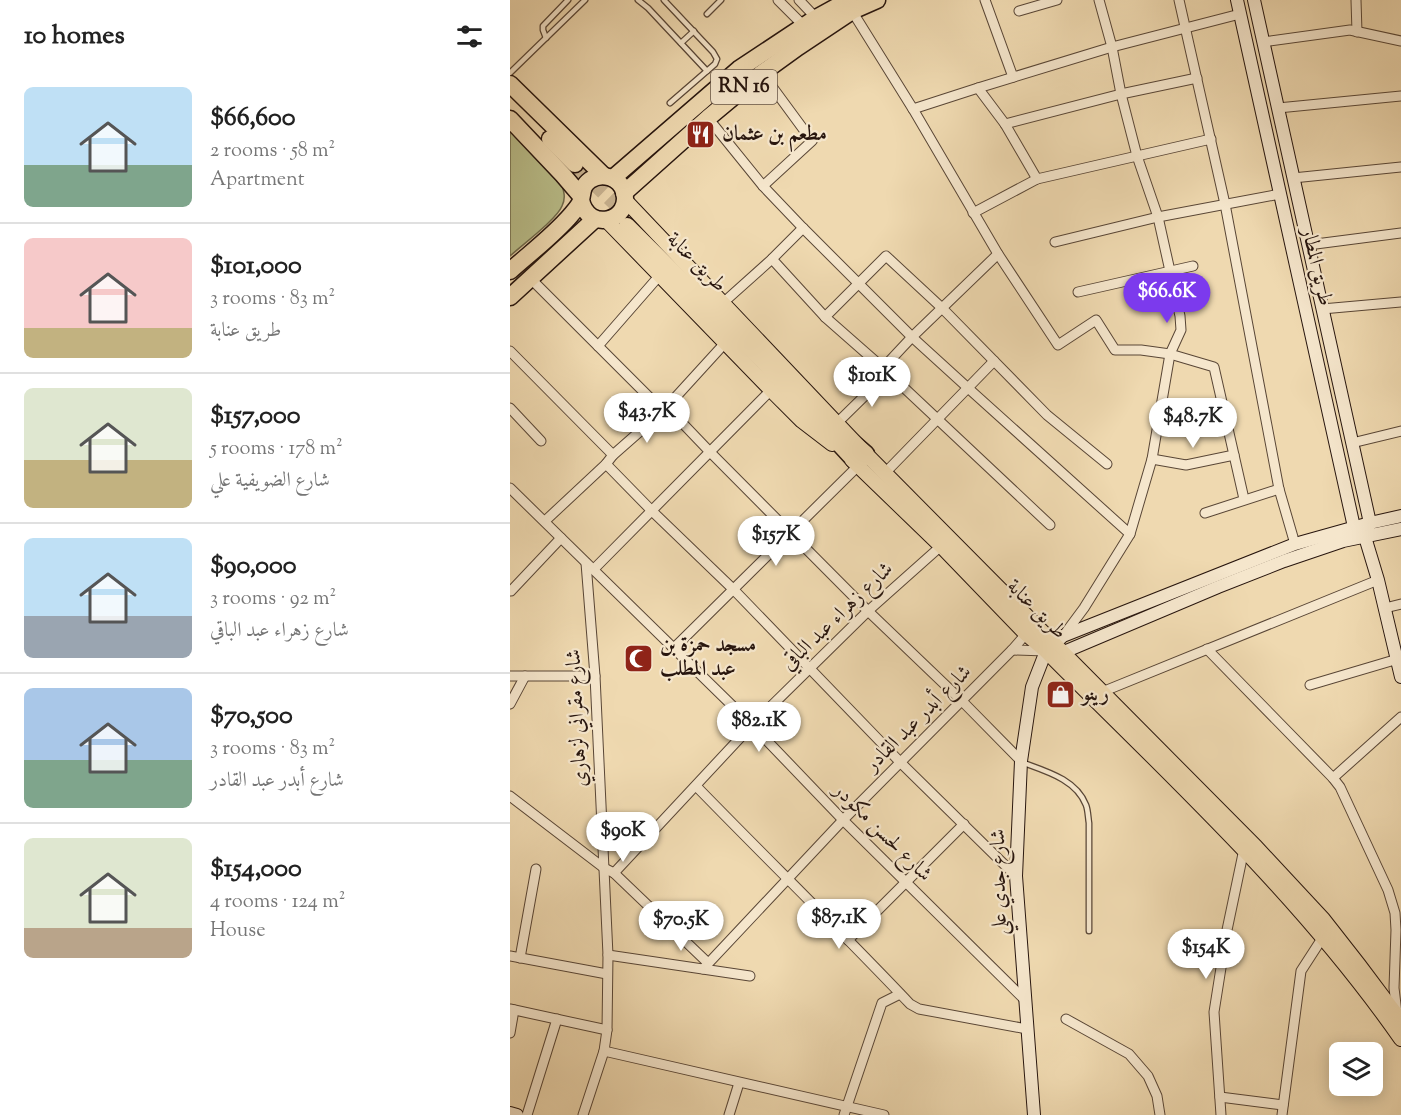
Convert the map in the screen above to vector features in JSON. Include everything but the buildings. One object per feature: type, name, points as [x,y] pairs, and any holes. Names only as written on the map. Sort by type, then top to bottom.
[{"type":"highway","name":"RN 16","points":[[603,173],[628,165],[739,69],[813,25],[851,6],[877,0]]},
{"type":"highway","name":"RN 16","points":[[625,196],[708,118],[762,73],[813,25]]},
{"type":"highway","points":[[510,84],[603,173],[618,182],[625,196],[621,211],[612,218],[601,219],[584,210],[570,170],[510,97]]},
{"type":"highway","points":[[510,107],[570,170]]},
{"type":"highway","points":[[510,119],[570,170]]},
{"type":"highway","points":[[603,173],[599,168],[608,171],[628,165]]},
{"type":"highway","points":[[563,222],[568,199],[566,183],[570,170]]},
{"type":"highway","points":[[510,271],[570,216],[581,198],[585,185],[603,173]]},
{"type":"highway","points":[[510,297],[601,219]]},
{"type":"highway","name":"طريق عنابة","points":[[630,223],[763,361],[862,459]]},
{"type":"main road","name":"طريق المطار","points":[[1237,0],[1354,527]]},
{"type":"main road","name":"طريق المطار","points":[[1254,0],[1370,523]]},
{"type":"main road","points":[[625,196],[837,423],[862,459]]},
{"type":"main road","points":[[601,219],[660,275],[724,343],[802,420],[862,459]]},
{"type":"main road","name":"طريق عنابة","points":[[862,459],[885,473],[1256,847],[1323,920],[1399,1018]]},
{"type":"main road","name":"طريق عنابة","points":[[862,459],[941,546],[1026,634],[1057,646],[1301,911],[1343,961],[1401,1039]]},
{"type":"main road","points":[[1057,646],[1295,544],[1401,516]]},
{"type":"main road","points":[[1365,537],[1370,523]]},
{"type":"main road","points":[[1354,527],[1365,537],[1399,659],[1401,677]]},
{"type":"main road","points":[[1057,646],[1315,550],[1343,541],[1401,529]]},
{"type":"main road","name":"شارع جدي علي","points":[[1034,1115],[1016,876],[1021,762],[1032,687],[1057,646]]},
{"type":"main road","points":[[510,1113],[517,1115]]},
{"type":"street","points":[[778,0],[813,25]]},
{"type":"street","points":[[799,0],[813,25]]},
{"type":"street","points":[[985,0],[1013,78]]},
{"type":"street","points":[[1020,11],[1057,0]]},
{"type":"street","points":[[1012,650],[1057,646],[1084,608],[1130,534],[1152,459],[1170,354],[1181,330],[1180,316],[1158,217],[1137,156],[1099,0]]},
{"type":"street","points":[[1179,0],[1225,204],[1279,489],[1295,544]]},
{"type":"street","points":[[1356,0],[1357,32]]},
{"type":"street","points":[[851,6],[998,254],[1058,345],[1096,320],[1115,350],[1141,350],[1170,354],[1214,367],[1244,499]]},
{"type":"street","points":[[913,110],[1112,47],[1240,14]]},
{"type":"street","points":[[1263,42],[1350,30],[1401,41]]},
{"type":"street","points":[[762,73],[812,141],[763,186]]},
{"type":"street","points":[[1005,124],[1121,94],[1197,78]]},
{"type":"street","points":[[978,88],[1005,124],[1037,179]]},
{"type":"street","points":[[1278,108],[1401,96]]},
{"type":"street","points":[[708,118],[763,186],[912,337],[1130,534]]},
{"type":"street","points":[[973,213],[1037,179],[1210,139]]},
{"type":"street","points":[[1293,178],[1401,167]]},
{"type":"street","points":[[1055,242],[1158,217],[1280,194]]},
{"type":"street","points":[[724,302],[803,228]]},
{"type":"street","points":[[1308,244],[1401,233]]},
{"type":"street","points":[[837,423],[912,337],[998,254]]},
{"type":"street","points":[[825,317],[886,256],[942,308],[1047,415],[1107,464]]},
{"type":"street","points":[[772,259],[825,317],[885,370],[1050,525]]},
{"type":"street","points":[[1078,292],[1193,266]]},
{"type":"street","points":[[598,346],[660,275]]},
{"type":"street","points":[[531,279],[962,701],[1021,762]]},
{"type":"street","points":[[1322,309],[1401,302]]},
{"type":"street","points":[[545,521],[665,409],[724,343]]},
{"type":"street","points":[[510,351],[613,456]]},
{"type":"street","points":[[885,473],[994,361]]},
{"type":"street","points":[[590,566],[652,511],[771,390]]},
{"type":"street","points":[[510,408],[541,441]]},
{"type":"street","points":[[1352,443],[1401,431]]},
{"type":"street","points":[[1152,459],[1186,465],[1234,454]]},
{"type":"street","points":[[673,649],[791,533],[862,459]]},
{"type":"street","points":[[606,464],[734,590],[901,763],[1016,876]]},
{"type":"street","name":"شارع لحسن مكودر","points":[[510,488],[752,725],[843,820],[1025,1000]]},
{"type":"street","points":[[1205,513],[1279,489]]},
{"type":"street","points":[[510,590],[561,538]]},
{"type":"street","name":"شارع زهراء عبد الباقي","points":[[614,873],[752,725],[868,611],[941,546]]},
{"type":"street","name":"شارع مقراني لزهاري","points":[[583,1115],[604,1050],[607,1030],[608,955],[590,566]]},
{"type":"street","points":[[1102,692],[1378,580]]},
{"type":"street","points":[[1385,608],[1401,604]]},
{"type":"street","name":"شارع أبدر عبد القادر","points":[[705,966],[843,820],[1026,634]]},
{"type":"street","points":[[1207,649],[1340,787],[1388,890],[1395,913],[1399,1018]]},
{"type":"street","points":[[1310,685],[1399,659]]},
{"type":"street","points":[[510,676],[595,676]]},
{"type":"street","points":[[510,704],[525,676]]},
{"type":"street","points":[[1333,778],[1401,717]]},
{"type":"street","points":[[696,786],[910,1004],[919,1009],[1027,1029]]},
{"type":"street","points":[[510,796],[604,868],[614,873],[705,966]]},
{"type":"street","points":[[848,940],[964,824]]},
{"type":"street","points":[[1221,1115],[1214,1012],[1227,930],[1244,849]]},
{"type":"street","points":[[536,869],[515,957],[607,974]]},
{"type":"street","points":[[1220,1097],[1282,1110],[1301,971],[1323,937]]},
{"type":"street","points":[[608,955],[705,966],[750,976]]},
{"type":"street","points":[[845,1111],[882,1003],[900,994]]},
{"type":"street","points":[[510,1033],[512,1009],[607,1030]]},
{"type":"street","points":[[527,1115],[556,1019]]},
{"type":"street","points":[[1066,1019],[1129,1054],[1148,1076],[1157,1096],[1160,1115]]},
{"type":"street","points":[[604,1050],[845,1111],[884,1115]]},
{"type":"street","points":[[729,1115],[739,1083]]},
{"type":"lane","points":[[546,38],[543,26],[568,0]]},
{"type":"lane","points":[[510,73],[585,0]]},
{"type":"lane","points":[[639,0],[707,71]]},
{"type":"lane","points":[[664,0],[716,56],[715,64],[670,103]]},
{"type":"lane","points":[[707,14],[721,0]]},
{"type":"lane","points":[[681,43],[694,31]]},
{"type":"lane","points":[[1021,762],[1063,778],[1083,798],[1087,807],[1089,931]]},
{"type":"green space","points":[[510,128],[561,183],[564,197],[562,206],[553,218],[510,256]]},
{"type":"tunnel","points":[[575,164],[633,220]]},
{"type":"place","name":"مطعم بن عثمان","points":[[701,135]]},
{"type":"place","name":"مسجد حمزة بن عبد المطلب","points":[[639,658]]},
{"type":"place","name":"رينو","points":[[1061,695]]}]
